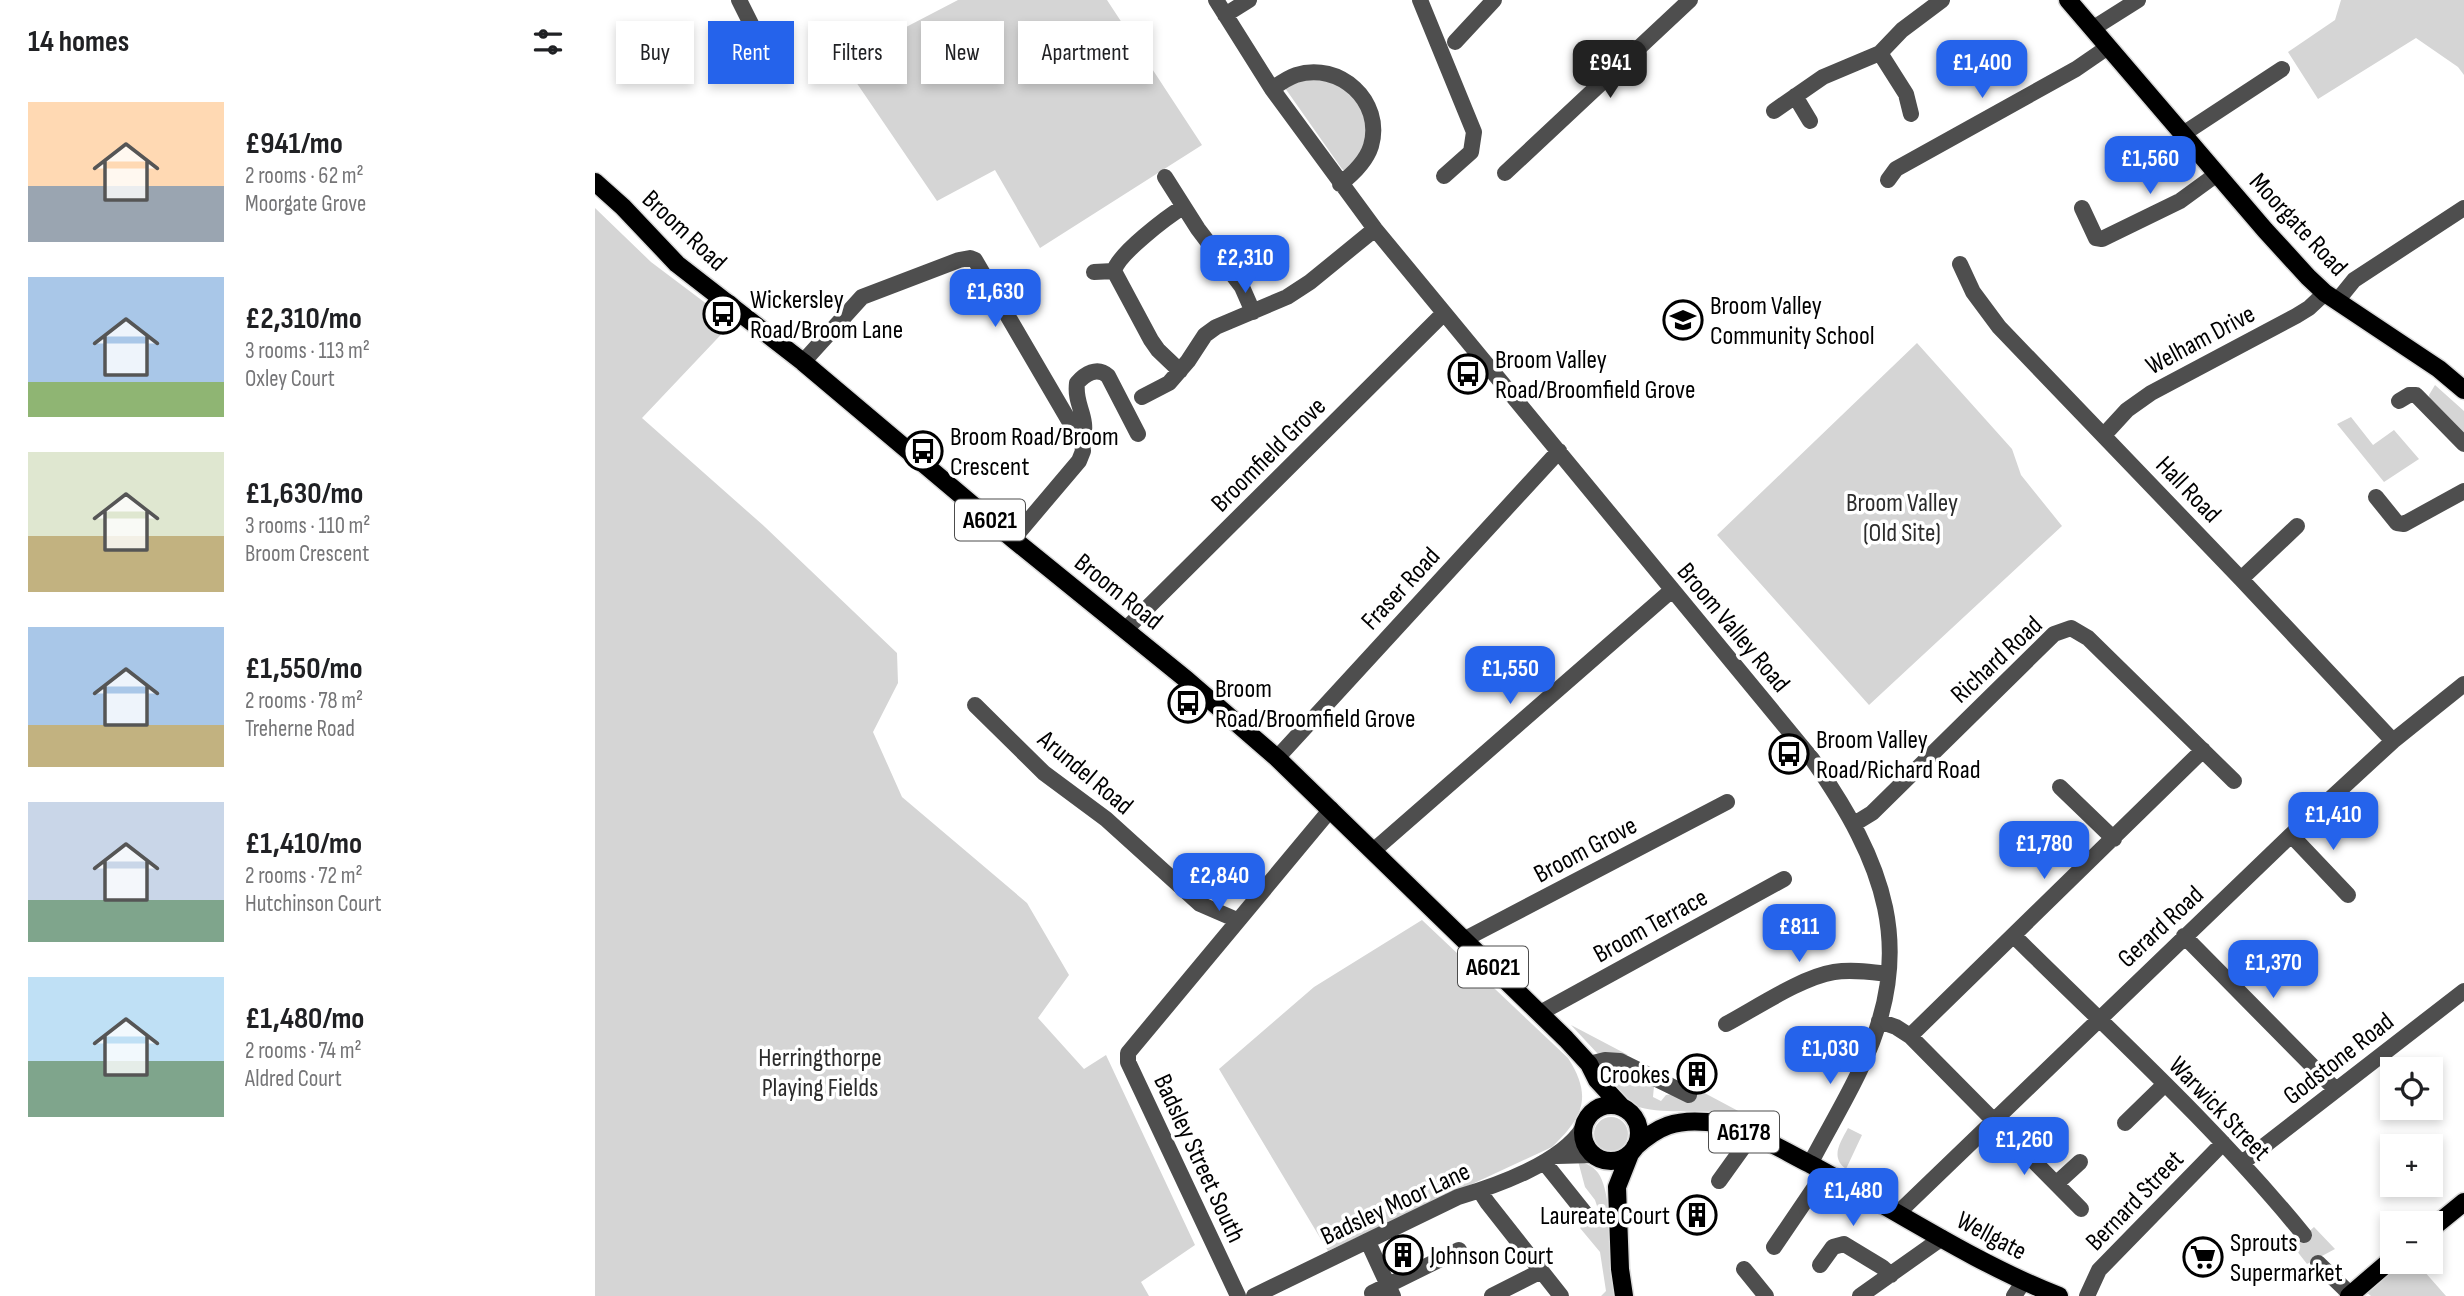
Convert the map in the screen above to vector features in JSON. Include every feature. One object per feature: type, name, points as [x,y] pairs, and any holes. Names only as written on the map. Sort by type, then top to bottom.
[{"type":"main road","name":"Moorgate Road","points":[[2069,0],[2288,255],[2331,297],[2439,369],[2464,390]]},
{"type":"main road","name":"Broom Road","points":[[595,182],[623,207],[677,264],[803,362],[1013,539],[1126,629],[1277,758],[1540,1013],[1626,1110]]},
{"type":"main road","points":[[1593,1072],[1595,1099],[1586,1121],[1584,1143],[1617,1187]]},
{"type":"main road","points":[[1586,1121],[1604,1106],[1626,1110],[1639,1128],[1617,1187],[1620,1269],[1624,1296]]},
{"type":"main road","name":"Wellgate","points":[[1626,1110],[1673,1123],[1709,1122],[1729,1125],[1817,1168],[1898,1213],[1942,1238],[2019,1289],[2059,1296]]},
{"type":"main road","name":"Wellgate","points":[[1633,1150],[1651,1132],[1673,1123]]},
{"type":"main road","points":[[1596,1157],[1615,1161],[1633,1150]]},
{"type":"main road","points":[[2443,1219],[2464,1202]]},
{"type":"main road","points":[[2349,1295],[2380,1269]]},
{"type":"street","points":[[739,0],[750,21]]},
{"type":"street","name":"Broom Valley Road","points":[[1216,0],[1272,89],[1340,184],[1812,759],[1854,824],[1885,902],[1890,928],[1888,974],[1879,1021],[1861,1069],[1817,1168],[1774,1247]]},
{"type":"street","points":[[1225,15],[1249,0]]},
{"type":"street","points":[[1420,0],[1474,132],[1471,152],[1444,176]]},
{"type":"street","points":[[1455,42],[1494,0]]},
{"type":"street","points":[[1505,173],[1690,0]]},
{"type":"street","points":[[1773,111],[1823,77],[1880,53],[1902,30],[1942,0]]},
{"type":"street","points":[[2092,29],[2138,0]]},
{"type":"street","points":[[1888,180],[1896,169],[2076,69],[2108,47]]},
{"type":"street","points":[[1880,53],[1898,78],[1911,114]]},
{"type":"street","points":[[2183,134],[2282,69]]},
{"type":"street","points":[[1272,89],[1295,75],[1317,73],[1340,77],[1368,105],[1373,124],[1371,148],[1360,165],[1340,184]]},
{"type":"street","points":[[1795,96],[1810,121]]},
{"type":"street","points":[[2082,208],[2096,238],[2102,239],[2180,201],[2217,174]]},
{"type":"street","points":[[1165,177],[1183,207],[1242,286],[1253,312]]},
{"type":"street","points":[[1180,371],[1151,340],[1115,271],[1118,261],[1149,231],[1183,207]]},
{"type":"street","name":"Welham Drive","points":[[2104,435],[2127,410],[2151,393],[2331,297],[2464,208]]},
{"type":"street","points":[[1142,397],[1160,389],[1180,371],[1205,335],[1216,327],[1300,289],[1375,229]]},
{"type":"street","points":[[803,362],[862,297],[970,258],[981,268],[1083,443]]},
{"type":"street","name":"Hall Road","points":[[1960,264],[1984,309],[2051,383],[2104,435],[2393,741]]},
{"type":"street","points":[[1094,272],[1115,271]]},
{"type":"street","name":"Broomfield Grove","points":[[1126,629],[1444,313]]},
{"type":"street","points":[[1013,539],[1079,461],[1087,428],[1078,399],[1077,383],[1082,377],[1096,370],[1103,371],[1108,376],[1138,434]]},
{"type":"street","points":[[2399,401],[2409,395],[2416,396],[2464,444]]},
{"type":"street","name":"Fraser Road","points":[[1277,758],[1559,451]]},
{"type":"street","points":[[2376,496],[2397,523],[2404,524],[2464,491]]},
{"type":"street","points":[[2241,579],[2297,526]]},
{"type":"street","points":[[1373,851],[1672,590]]},
{"type":"street","name":"Richard Road","points":[[1854,824],[1872,813],[2054,634],[2071,628],[2088,638],[2234,781]]},
{"type":"street","name":"Gerard Road","points":[[1898,1213],[2291,835],[2393,741],[2464,684]]},
{"type":"street","name":"Arundel Road","points":[[975,705],[1044,773],[1106,819],[1200,904],[1237,920]]},
{"type":"street","points":[[1910,1036],[2203,750]]},
{"type":"street","points":[[2060,788],[2114,839]]},
{"type":"street","name":"Broom Grove","points":[[1465,939],[1727,802]]},
{"type":"street","points":[[1237,920],[1331,809]]},
{"type":"street","points":[[2291,835],[2348,895]]},
{"type":"street","name":"Broom Terrace","points":[[1540,1013],[1784,879]]},
{"type":"street","name":"Badsley Street South","points":[[1237,920],[1136,1041],[1128,1053],[1128,1062],[1238,1296]]},
{"type":"street","name":"Warwick Street","points":[[2014,936],[2223,1143],[2304,1235]]},
{"type":"street","points":[[2185,936],[2336,1090]]},
{"type":"street","points":[[1726,1024],[1811,979],[1828,973],[1858,971],[1888,974]]},
{"type":"street","name":"Godstone Road","points":[[2242,1163],[2464,992]]},
{"type":"street","points":[[1879,1021],[1910,1036],[2081,1209]]},
{"type":"street","points":[[1593,1072],[1605,1060],[1620,1061],[1664,1091],[1689,1095]]},
{"type":"street","points":[[2125,1123],[2164,1084]]},
{"type":"street","name":"Badsley Moor Lane","points":[[1254,1296],[1458,1197],[1480,1191],[1551,1159],[1577,1138],[1586,1121]]},
{"type":"street","points":[[1719,1181],[1752,1135]]},
{"type":"street","name":"Bernard Street","points":[[2087,1296],[2099,1270],[2223,1143]]},
{"type":"street","name":"Badsley Moor Lane","points":[[1551,1159],[1596,1157]]},
{"type":"street","points":[[1551,1159],[1588,1217]]},
{"type":"street","points":[[2057,1183],[2080,1163]]},
{"type":"street","points":[[1480,1191],[1560,1296]]},
{"type":"street","points":[[1860,1296],[1942,1238]]},
{"type":"street","points":[[1368,1242],[1391,1290]]},
{"type":"street","points":[[1820,1265],[1833,1247],[1844,1244],[1891,1275]]},
{"type":"street","points":[[1372,1293],[1391,1290],[1459,1250]]},
{"type":"street","points":[[2318,1263],[2349,1295]]},
{"type":"street","points":[[1744,1269],[1766,1296]]},
{"type":"street","points":[[1492,1296],[1541,1271]]},
{"type":"green space","points":[[958,0],[1107,0],[1121,21],[1018,21],[1018,84],[1153,84],[1153,70],[1202,145],[1040,248],[995,170],[937,201],[857,84],[907,84],[907,27]]},
{"type":"green space","points":[[2341,0],[2464,0],[2464,75],[2458,67],[2416,38],[2318,99],[2288,52],[2335,20]]},
{"type":"green space","points":[[1319,79],[1338,84],[1352,92],[1368,118],[1364,150],[1347,173],[1285,88],[1295,81]]},
{"type":"green space","name":"Herringthorpe Playing Fields","points":[[595,208],[651,262],[732,323],[642,418],[765,527],[897,653],[898,683],[873,732],[902,797],[1027,903],[1069,975],[1038,1018],[1084,1069],[1106,1055],[1195,1245],[1141,1282],[1149,1296],[595,1296]]},
{"type":"green space","name":"Broom Valley (Old Site)","points":[[1917,343],[2012,449],[2021,475],[2062,526],[1869,705],[1717,535]]},
{"type":"green space","points":[[2435,385],[2464,411],[2464,438],[2430,401],[2429,395]]},
{"type":"green space","points":[[2351,417],[2373,445],[2394,430],[2419,459],[2384,482],[2337,424]]},
{"type":"green space","points":[[1422,920],[1568,1058],[1580,1084],[1581,1106],[1571,1126],[1552,1147],[1328,1251],[1219,1069],[1314,987]]},
{"type":"green space","points":[[1571,1025],[1628,1055],[1598,1054]]},
{"type":"green space","points":[[1609,1066],[1615,1066],[1654,1086],[1653,1097],[1661,1101],[1666,1095],[1673,1094],[1690,1101],[1697,1089],[1757,1121],[1713,1112],[1650,1110],[1635,1106],[1612,1088],[1605,1071]]},
{"type":"green space","points":[[1611,1117],[1623,1122],[1628,1134],[1623,1146],[1611,1151],[1599,1146],[1594,1134],[1599,1122]]},
{"type":"green space","points":[[1848,1128],[1862,1135],[1846,1169],[1837,1155]]},
{"type":"green space","points":[[1578,1161],[1596,1170],[1604,1186],[1617,1296],[1601,1296],[1606,1291],[1600,1252],[1580,1228],[1598,1209],[1585,1187]]},
{"type":"green space","points":[[2314,1227],[2335,1249],[2307,1264],[2293,1246]]},
{"type":"green space","points":[[2388,1274],[2427,1274],[2446,1296],[2371,1296],[2366,1292]]},
{"type":"place","name":"Wickersley Road/Broom Lane","points":[[723,314]]},
{"type":"place","name":"Broom Valley Community School","points":[[1683,320]]},
{"type":"place","name":"Broom Valley Road/Broomfield Grove","points":[[1468,374]]},
{"type":"place","name":"Broom Road/Broom Crescent","points":[[923,451]]},
{"type":"place","name":"Broom Road/Broomfield Grove","points":[[1188,703]]},
{"type":"place","name":"Broom Valley Road/Richard Road","points":[[1789,754]]},
{"type":"place","name":"Crookes","points":[[1697,1074]]},
{"type":"place","name":"Laureate Court","points":[[1697,1215]]},
{"type":"place","name":"Johnson Court","points":[[1403,1255]]},
{"type":"place","name":"Sprouts Supermarket","points":[[2203,1257]]}]
